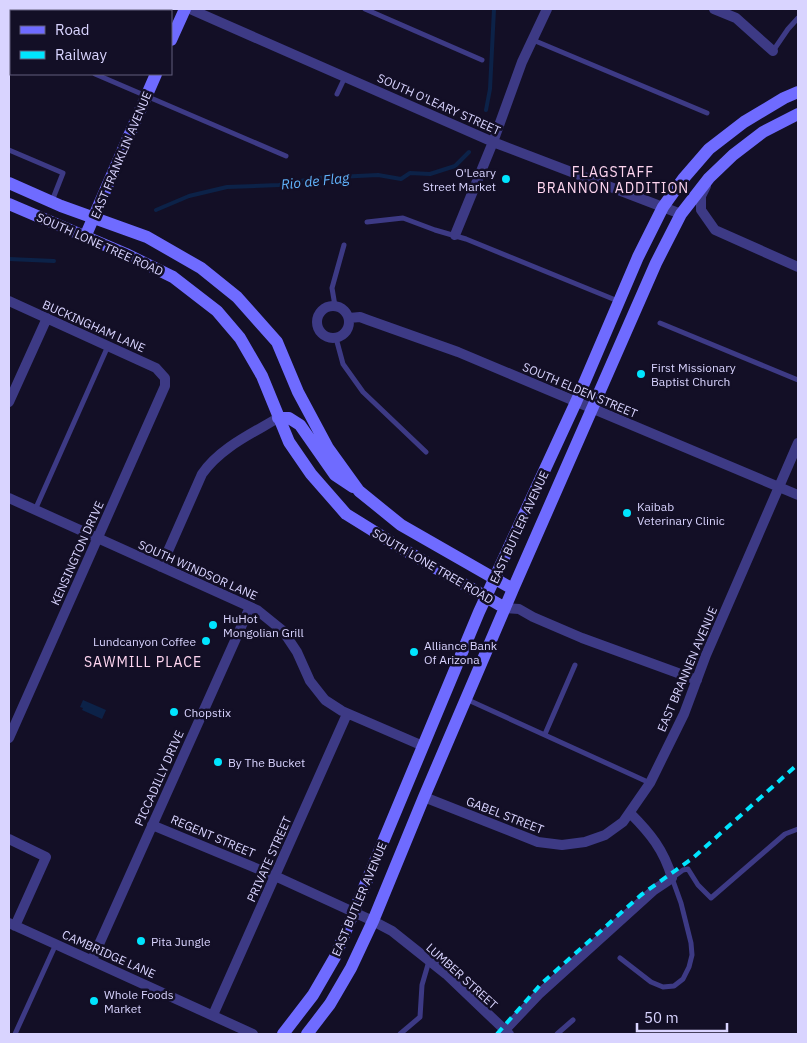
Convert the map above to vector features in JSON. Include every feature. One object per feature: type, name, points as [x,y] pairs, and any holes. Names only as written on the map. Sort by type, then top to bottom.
[{"type":"main road","points":[[172,38],[185,9]]},
{"type":"main road","name":"EAST FRANKLIN AVENUE","points":[[85,237],[156,75]]},
{"type":"main road","name":"EAST BUTLER AVENUE","points":[[283,1034],[313,995],[335,957],[486,598],[576,402],[638,257],[663,207],[683,179],[709,149],[744,122],[784,98],[798,92]]},
{"type":"main road","name":"EAST BUTLER AVENUE","points":[[307,1034],[330,1004],[351,968],[373,921],[513,589],[656,263],[681,214],[709,178],[733,155],[763,132],[798,114]]},
{"type":"main road","name":"SOUTH LONE TREE ROAD","points":[[9,183],[52,202],[147,237],[201,268],[237,297],[277,342],[298,392],[328,448],[359,491],[401,525],[513,589]]},
{"type":"main road","name":"SOUTH LONE TREE ROAD","points":[[9,204],[126,254],[173,277],[216,311],[240,338],[262,376],[289,442],[311,474],[346,514],[505,608]]},
{"type":"main road","points":[[278,418],[290,418],[300,425],[334,475],[359,491]]},
{"type":"street","name":"SOUTH O'LEARY STREET","points":[[190,9],[493,142],[681,214]]},
{"type":"street","points":[[455,235],[493,142],[522,62],[547,9]]},
{"type":"street","points":[[714,9],[736,18],[773,51]]},
{"type":"street","points":[[709,178],[702,196],[700,210],[714,230],[798,267]]},
{"type":"street","name":"BUCKINGHAM LANE","points":[[9,301],[156,368],[165,378]]},
{"type":"street","points":[[329,306],[335,306],[344,310],[349,318],[348,329],[336,338],[325,336],[318,328],[317,322],[320,312],[329,306]]},
{"type":"street","name":"SOUTH ELDEN STREET","points":[[349,318],[360,317],[402,331],[798,494]]},
{"type":"street","points":[[9,402],[47,318]]},
{"type":"street","name":"KENSINGTON DRIVE","points":[[9,738],[165,386],[165,378]]},
{"type":"street","points":[[161,567],[202,474],[208,466],[219,454],[278,418]]},
{"type":"street","name":"EAST BRANNEN AVENUE","points":[[630,812],[650,783],[684,714],[706,655],[798,443]]},
{"type":"street","name":"SOUTH WINDSOR LANE","points":[[9,498],[257,610],[283,631],[297,652],[310,681],[325,700],[347,714],[423,746]]},
{"type":"street","name":"SOUTH LONE TREE ROAD","points":[[505,608],[519,609],[513,589]]},
{"type":"street","name":"PICCADILLY DRIVE","points":[[92,960],[250,607]]},
{"type":"street","points":[[519,609],[582,638],[697,680]]},
{"type":"street","name":"PRIVATE STREET","points":[[213,1015],[347,714]]},
{"type":"street","name":"GABEL STREET","points":[[424,797],[538,842],[562,845],[585,842],[605,835],[623,822],[630,812]]},
{"type":"street","points":[[505,1033],[539,994],[654,890],[672,878],[662,853],[651,834],[630,812]]},
{"type":"street","name":"REGENT STREET","points":[[152,824],[276,876],[373,921]]},
{"type":"street","points":[[9,839],[46,857],[12,924]]},
{"type":"street","name":"LUMBER STREET","points":[[373,921],[392,931],[446,974],[505,1033]]},
{"type":"street","name":"CAMBRIDGE LANE","points":[[12,924],[253,1034]]},
{"type":"lane","points":[[365,9],[482,60]]},
{"type":"lane","points":[[773,51],[788,28],[798,18]]},
{"type":"lane","points":[[533,40],[707,113]]},
{"type":"lane","points":[[96,75],[286,156]]},
{"type":"lane","points":[[337,94],[345,77]]},
{"type":"lane","points":[[9,150],[64,173],[52,202]]},
{"type":"lane","points":[[367,222],[403,218],[455,235],[619,302]]},
{"type":"lane","points":[[335,306],[332,288],[344,245]]},
{"type":"lane","points":[[660,323],[798,380]]},
{"type":"lane","points":[[336,338],[343,364],[363,392],[426,452]]},
{"type":"lane","points":[[35,510],[108,346]]},
{"type":"lane","points":[[545,734],[575,665]]},
{"type":"lane","points":[[466,699],[650,783]]},
{"type":"lane","points":[[620,958],[650,982],[663,987],[674,986],[682,979],[689,967],[692,955],[691,943],[681,903],[672,878],[682,870],[688,869],[698,885],[710,898],[785,834],[798,829]]},
{"type":"lane","points":[[15,1034],[56,943]]},
{"type":"lane","points":[[400,1034],[420,1016],[422,985],[429,961]]},
{"type":"lane","points":[[557,1034],[573,1020]]},
{"type":"water","points":[[83,700],[106,710],[102,719],[82,710],[83,708],[80,707]]},
{"type":"waterway","name":"Rio de Flag","points":[[486,110],[490,89],[494,9]]},
{"type":"waterway","name":"Rio de Flag","points":[[156,210],[189,196],[227,187],[279,185],[317,178],[378,175],[401,179],[410,173],[430,174],[455,166],[469,152]]},
{"type":"waterway","name":"Rio de Flag","points":[[9,259],[54,261]]},
{"type":"railway","points":[[497,1034],[541,984],[641,895],[693,858],[798,764]]},
{"type":"place","name":"O'Leary Street Market","points":[[506,179]]},
{"type":"place","name":"First Missionary Baptist Church","points":[[641,374]]},
{"type":"place","name":"Kaibab Veterinary Clinic","points":[[627,513]]},
{"type":"place","name":"HuHot Mongolian Grill","points":[[213,625]]},
{"type":"place","name":"Lundcanyon Coffee","points":[[206,641]]},
{"type":"place","name":"Alliance Bank Of Arizona","points":[[414,652]]},
{"type":"place","name":"Chopstix","points":[[174,712]]},
{"type":"place","name":"By The Bucket","points":[[218,762]]},
{"type":"place","name":"Pita Jungle","points":[[141,941]]},
{"type":"place","name":"Whole Foods Market","points":[[94,1001]]},
{"type":"district","name":"FLAGSTAFF BRANNON ADDITION","points":[[613,180]]},
{"type":"district","name":"SAWMILL PLACE","points":[[143,662]]}]
